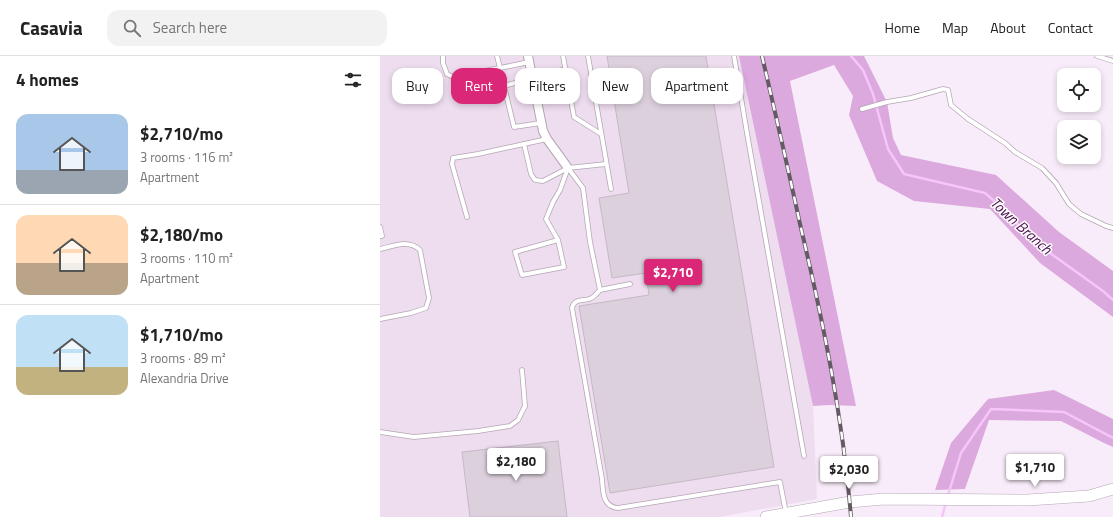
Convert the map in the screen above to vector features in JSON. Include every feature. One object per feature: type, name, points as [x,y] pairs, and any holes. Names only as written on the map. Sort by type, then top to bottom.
[{"type":"street","points":[[538,104],[543,131],[568,168]]},
{"type":"street","points":[[766,517],[850,502],[884,498],[1028,500],[1089,496],[1113,489]]},
{"type":"lane","points":[[443,56],[443,62],[447,74],[451,76]]},
{"type":"lane","points":[[497,56],[500,68],[529,59]]},
{"type":"lane","points":[[563,56],[566,68]]},
{"type":"lane","points":[[588,56],[611,189]]},
{"type":"lane","points":[[734,56],[804,456]]},
{"type":"lane","points":[[1097,56],[1113,61]]},
{"type":"lane","points":[[515,83],[504,86],[514,127],[542,123]]},
{"type":"lane","points":[[862,109],[887,102],[911,98],[942,89],[948,90],[952,105],[968,119],[1005,143],[1015,152],[1042,168],[1056,184],[1069,204],[1081,214],[1113,228]]},
{"type":"lane","points":[[572,104],[574,117],[601,134]]},
{"type":"lane","points":[[467,217],[452,164],[453,158],[547,139]]},
{"type":"lane","points":[[524,144],[531,174],[535,180],[543,181],[568,168],[606,164]]},
{"type":"lane","points":[[558,240],[515,252],[522,275],[564,267],[558,240],[546,218],[560,190],[568,168]]},
{"type":"lane","points":[[568,168],[583,188],[590,242],[600,290]]},
{"type":"lane","points":[[380,226],[382,236],[380,236]]},
{"type":"lane","points":[[380,249],[407,243],[420,250],[429,298],[426,308],[412,313],[380,319]]},
{"type":"lane","points":[[630,284],[600,290],[593,298],[576,301],[572,308],[604,498],[613,508],[618,508],[780,482],[786,513]]},
{"type":"lane","points":[[380,432],[414,437],[478,431],[510,426],[518,420],[525,406],[522,370]]},
{"type":"shaded area","points":[[380,56],[739,56],[742,68],[651,68],[651,104],[743,104],[743,75],[813,406],[817,499],[720,517],[380,517]]},
{"type":"shaded area","points":[[739,56],[864,56],[887,102],[893,138],[901,155],[996,175],[1059,232],[1113,271],[1113,317],[1040,263],[990,209],[914,201],[877,181],[849,115],[853,96],[834,65],[790,81],[856,406],[813,406],[743,75],[743,68],[742,68]]},
{"type":"shaded area","points":[[1054,390],[1113,419],[1113,447],[1061,421],[989,420],[965,489],[935,490],[951,443],[988,399]]},
{"type":"building","points":[[607,56],[706,56],[708,68],[651,68],[651,104],[714,104],[774,467],[610,493],[579,306],[649,295],[646,273],[612,278],[599,198],[629,193],[615,104],[643,104],[643,68],[609,68]]},
{"type":"building","points":[[558,441],[567,517],[470,517],[462,452]]},
{"type":"waterway","name":"Town Branch","points":[[851,56],[863,70],[873,94],[888,149],[904,174],[985,193],[999,205],[1036,243],[1103,291],[1113,300]]},
{"type":"waterway","name":"Town Branch","points":[[948,495],[961,453],[991,409],[1064,412],[1113,438]]},
{"type":"waterway","name":"Town Branch","points":[[942,517],[946,502]]},
{"type":"railway","points":[[762,56],[824,333],[843,443],[851,517]]}]
